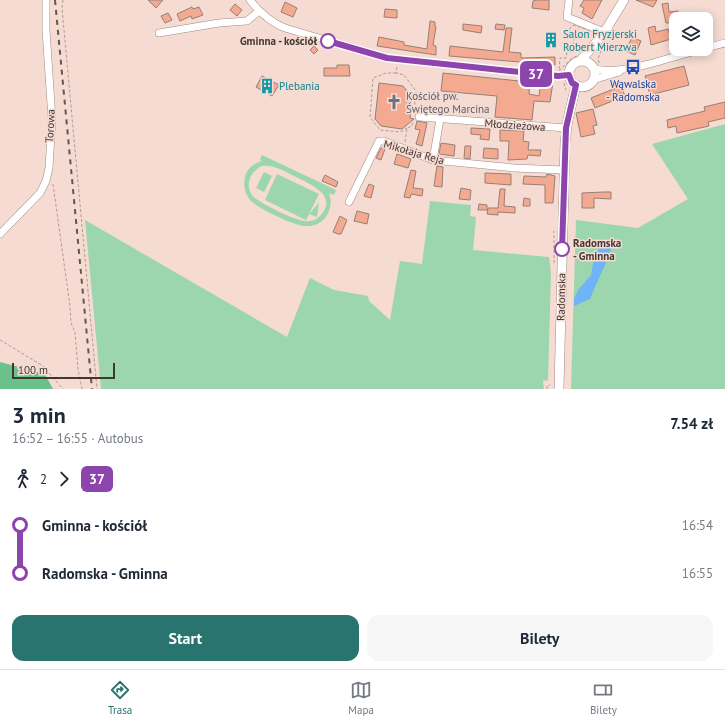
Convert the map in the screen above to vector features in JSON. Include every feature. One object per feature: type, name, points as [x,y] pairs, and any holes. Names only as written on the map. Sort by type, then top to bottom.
[{"type":"main road","points":[[603,34],[593,84],[579,89],[572,83],[568,71],[573,64],[580,61],[603,34],[624,0]]},
{"type":"main road","points":[[580,61],[587,62],[596,67]]},
{"type":"main road","name":"Radomska","points":[[559,389],[566,128],[579,89]]},
{"type":"street","name":"Torowa","points":[[0,234],[40,193],[46,181],[49,168],[52,119],[46,30],[46,0]]},
{"type":"street","points":[[250,0],[271,22],[285,28],[387,58],[569,75]]},
{"type":"street","points":[[569,0],[567,17],[603,34]]},
{"type":"street","points":[[159,33],[219,23],[247,21],[259,11]]},
{"type":"street","points":[[713,46],[725,43]]},
{"type":"street","points":[[596,67],[605,71],[628,68],[675,56]]},
{"type":"street","points":[[593,84],[628,68]]},
{"type":"street","name":"Młodzieżowa","points":[[415,116],[566,128]]},
{"type":"street","points":[[433,160],[440,119]]},
{"type":"street","name":"Mikołaja Reja","points":[[349,202],[379,141],[384,141],[433,160],[564,170]]},
{"type":"path","points":[[63,0],[62,8],[97,389]]},
{"type":"path","points":[[558,73],[560,58],[566,58],[567,51],[572,51],[574,38],[569,37],[571,26],[576,25],[592,31]]},
{"type":"path","points":[[558,73],[567,62],[582,54],[587,49]]},
{"type":"path","points":[[596,67],[601,50]]},
{"type":"path","points":[[396,73],[397,63]]},
{"type":"path","points":[[386,72],[396,73],[404,75],[416,91],[415,116],[412,126],[400,132],[380,130],[370,117],[373,78],[386,72]]},
{"type":"path","points":[[579,89],[593,84]]},
{"type":"path","points":[[404,143],[407,128]]},
{"type":"path","points":[[53,182],[70,306],[70,323],[75,332],[78,369],[82,389]]},
{"type":"path","points":[[0,340],[43,366],[63,389]]},
{"type":"green space","points":[[725,124],[725,389],[571,389],[576,220],[638,228],[688,199],[652,144]]},
{"type":"green space","points":[[262,155],[336,190],[334,195],[329,193],[329,211],[323,221],[312,226],[300,225],[268,212],[250,200],[245,189],[245,177],[247,171],[256,163],[262,161],[260,160]],"holes":[[[266,166],[275,167],[284,171],[320,191],[326,202],[325,208],[321,215],[312,221],[300,220],[279,212],[255,198],[249,189],[251,176],[258,168]]]},
{"type":"green space","points":[[264,172],[272,176],[264,192],[256,188]]},
{"type":"green space","points":[[277,174],[319,194],[306,220],[265,200]]},
{"type":"green space","points":[[430,201],[471,205],[470,216],[476,217],[473,250],[549,257],[551,273],[548,380],[543,381],[544,389],[101,389],[85,220],[287,337],[310,278],[334,290],[368,296],[369,301],[390,320],[400,261],[422,264]]},
{"type":"green space","points":[[319,203],[317,217],[309,214]]},
{"type":"green space","points":[[0,362],[45,374],[53,389],[0,389]]},
{"type":"water","points":[[613,239],[607,261],[590,299],[574,306],[574,299],[578,290],[591,275],[594,258],[602,242]]},
{"type":"building","points":[[148,0],[163,0],[156,8]]},
{"type":"building","points":[[549,0],[549,10],[532,8],[533,1]]},
{"type":"building","points":[[584,0],[602,0],[592,19],[582,13],[584,8],[580,6]]},
{"type":"building","points":[[636,0],[657,0],[653,7]]},
{"type":"building","points":[[285,2],[297,8],[293,17],[281,12]]},
{"type":"building","points":[[668,3],[669,23],[666,23],[662,4]]},
{"type":"building","points":[[235,4],[242,10],[237,16],[230,10]]},
{"type":"building","points":[[192,7],[193,9],[199,7],[203,15],[192,19],[191,16],[180,21],[177,14]]},
{"type":"building","points":[[385,9],[397,10],[397,18],[384,17]]},
{"type":"building","points":[[168,13],[172,20],[165,23],[161,16]]},
{"type":"building","points":[[430,21],[435,22],[436,27],[433,45],[436,46],[436,55],[377,46],[379,37],[404,42],[404,45],[427,49]]},
{"type":"building","points":[[463,24],[482,26],[481,33],[463,30]]},
{"type":"building","points":[[496,24],[505,25],[504,30],[495,29]]},
{"type":"building","points":[[655,26],[656,32],[668,29],[669,40],[651,45],[648,28]]},
{"type":"building","points":[[506,28],[512,28],[509,52],[521,53],[521,58],[555,57],[555,65],[449,56],[450,46],[503,52]]},
{"type":"building","name":"Salon Fryzjerski Robert Mierzwa","points":[[546,36],[556,37],[556,44],[548,44],[545,41]]},
{"type":"building","points":[[632,37],[641,41],[635,55],[626,51]]},
{"type":"building","points":[[314,46],[318,50],[314,54],[310,50]]},
{"type":"building","points":[[337,65],[349,65],[350,76],[324,76],[324,68],[337,68]]},
{"type":"building","points":[[684,66],[689,85],[650,95],[645,76]]},
{"type":"building","points":[[443,73],[530,81],[529,94],[539,96],[541,81],[553,82],[550,102],[534,101],[532,120],[495,117],[497,96],[441,91]]},
{"type":"building","name":"Plebania","points":[[262,76],[279,85],[272,96],[256,87]]},
{"type":"building","name":"Kościół pw. Świętego Marcina","points":[[379,83],[403,86],[412,97],[410,118],[414,119],[402,129],[381,126],[375,119]]},
{"type":"building","points":[[621,86],[625,96],[595,108],[591,98]]},
{"type":"building","points":[[725,102],[725,118],[708,122],[709,126],[677,133],[676,126],[668,128],[667,120],[705,111],[704,107]]},
{"type":"building","points":[[593,109],[597,125],[593,126],[595,134],[581,137],[576,113]]},
{"type":"building","points":[[417,121],[427,123],[422,146],[416,144],[420,130],[415,129]]},
{"type":"building","points":[[471,128],[490,129],[489,140],[480,139],[481,135],[471,134]]},
{"type":"building","points":[[500,130],[524,131],[523,141],[529,142],[528,150],[541,150],[540,156],[528,155],[527,159],[508,160],[509,141],[500,141]]},
{"type":"building","points":[[441,143],[455,145],[454,156],[439,154]]},
{"type":"building","points":[[465,146],[471,146],[470,159],[464,158]]},
{"type":"building","points":[[381,148],[385,149],[381,160],[376,158]]},
{"type":"building","points":[[484,148],[498,149],[498,159],[483,158]]},
{"type":"building","points":[[397,154],[411,159],[408,168],[394,164]]},
{"type":"building","points":[[437,166],[443,167],[442,187],[434,186]]},
{"type":"building","points":[[411,170],[416,171],[413,188],[423,189],[422,196],[411,194],[410,198],[404,197]]},
{"type":"building","points":[[485,173],[511,174],[511,185],[485,183]]},
{"type":"building","points":[[547,174],[555,176],[553,203],[545,203],[545,185],[523,184],[524,176],[546,177]]},
{"type":"building","points":[[325,175],[338,182],[336,187],[322,181]]},
{"type":"building","points":[[369,184],[374,186],[371,198],[364,196]]},
{"type":"building","points":[[461,188],[471,190],[470,200],[459,199]]},
{"type":"building","points":[[500,189],[505,189],[504,206],[515,207],[515,213],[498,212],[498,215],[487,214],[488,208],[498,208]]},
{"type":"building","points":[[611,192],[611,199],[594,198],[594,208],[582,208],[582,193]]},
{"type":"building","points":[[524,198],[530,199],[530,206],[523,206]]},
{"type":"building","points":[[479,204],[487,205],[487,210],[478,210]]},
{"type":"building","points":[[357,211],[369,214],[367,224],[354,221]]},
{"type":"building","points":[[340,216],[347,220],[341,234],[338,234],[333,232]]},
{"type":"railway","points":[[55,0],[92,389]]},
{"type":"bus line","name":"37","points":[[328,41],[387,58],[558,76],[569,75],[572,83],[576,85],[566,128],[562,249]]},
{"type":"place","name":"Salon Fryzjerski Robert Mierzwa","points":[[551,40]]},
{"type":"place","name":"Gminna - kościół","points":[[328,41]]},
{"type":"place","name":"Wąwalska - Radomska","points":[[633,67]]},
{"type":"place","name":"Plebania","points":[[267,86]]},
{"type":"place","name":"Kościół pw. Świętego Marcina","points":[[394,102]]},
{"type":"place","name":"Radomska - Gminna","points":[[562,249]]}]
